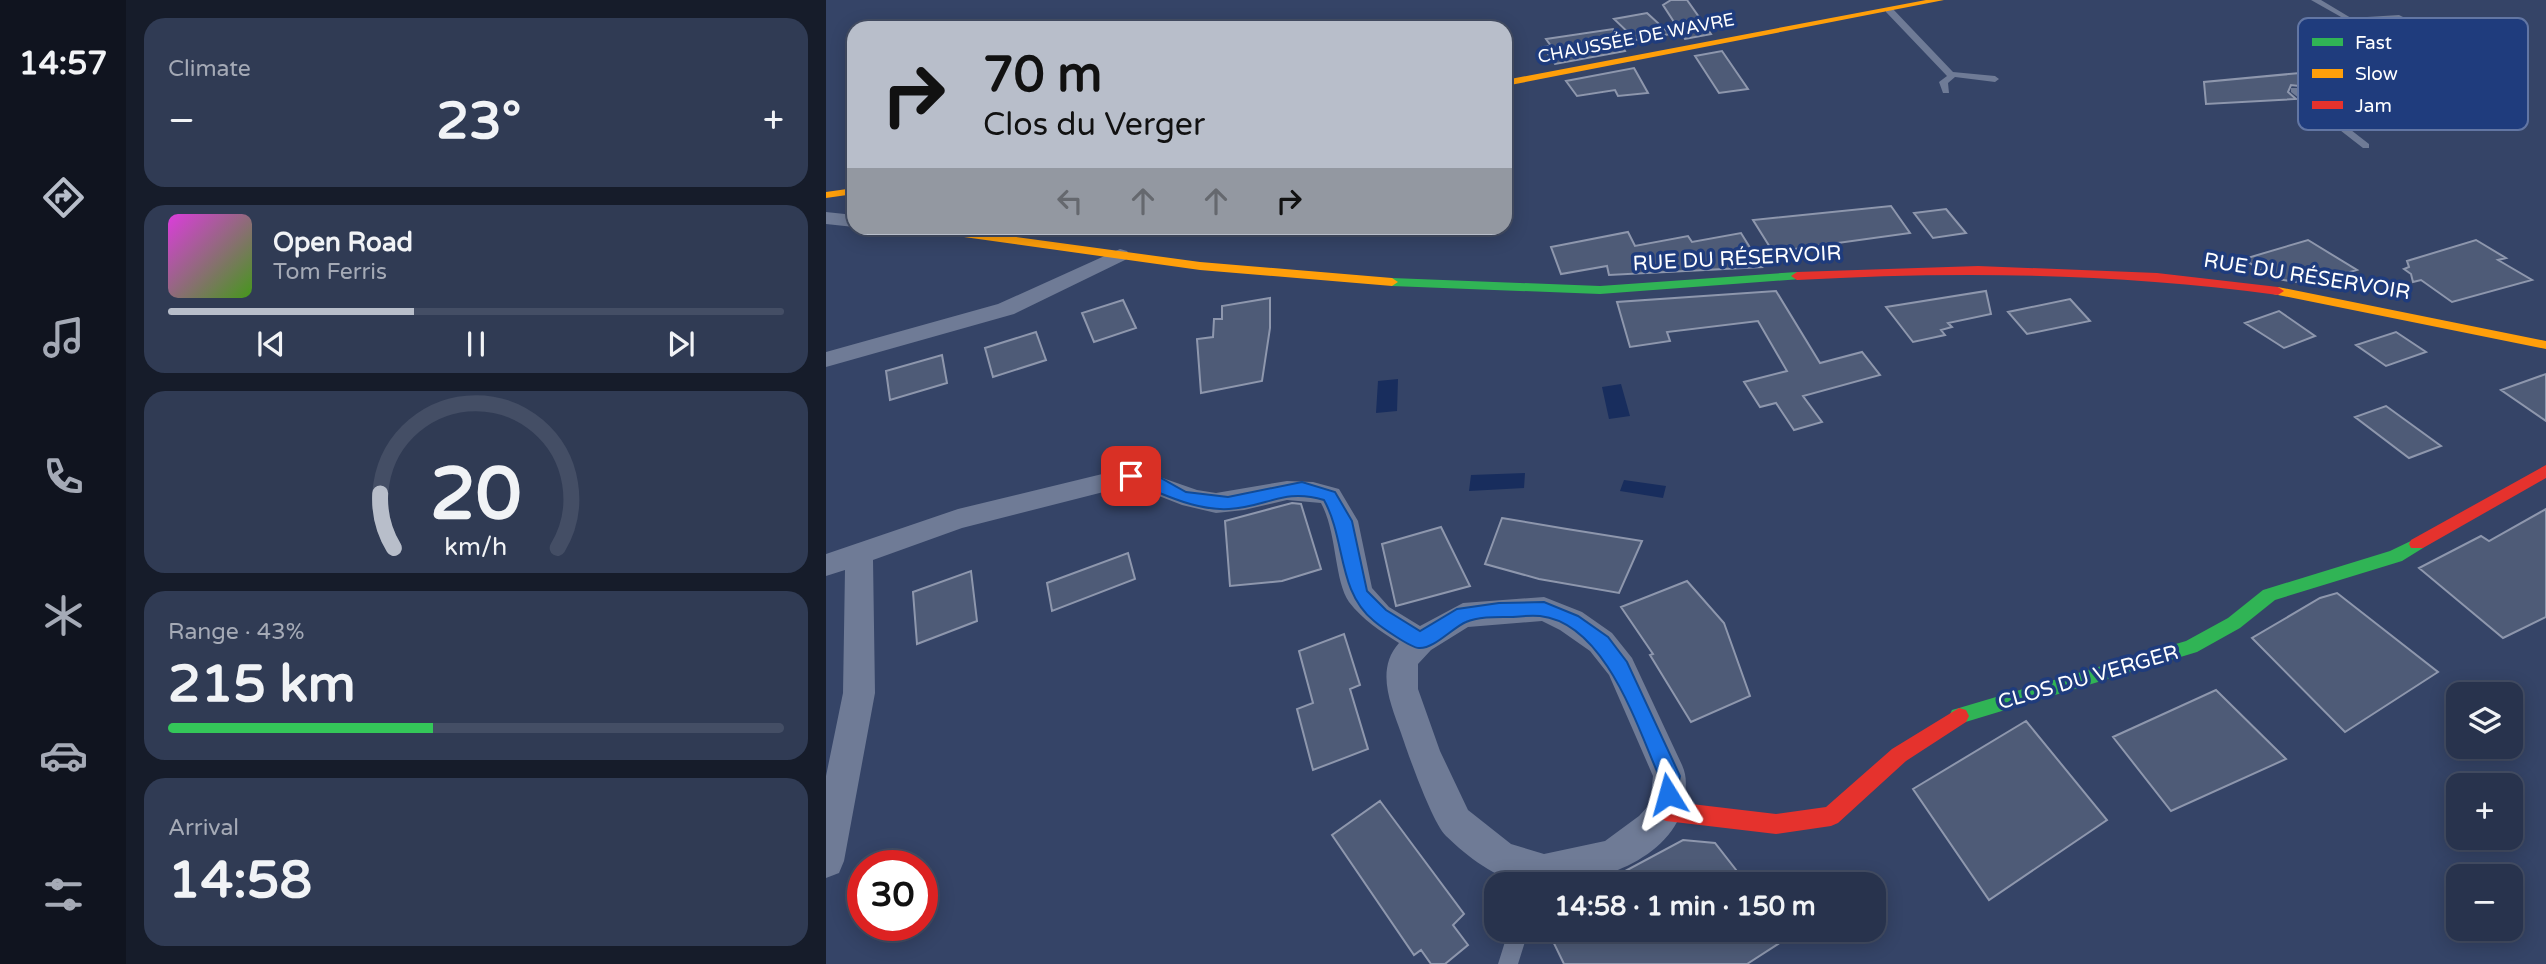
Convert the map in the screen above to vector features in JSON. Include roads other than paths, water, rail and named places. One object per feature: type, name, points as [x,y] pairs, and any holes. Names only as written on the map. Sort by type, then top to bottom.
[{"type":"street","name":"CHAUSSÉE DE WAVRE","points":[[1512,82],[1940,0]]},
{"type":"street","points":[[826,195],[847,192]]},
{"type":"street","points":[[826,218],[847,220]]},
{"type":"street","name":"RUE DU RÉSERVOIR","points":[[978,235],[1120,255],[1343,279],[1586,290],[1833,275],[2026,268],[2105,270],[2272,291],[2424,318],[2546,345]]},
{"type":"street","points":[[826,360],[1006,309],[1120,255]]},
{"type":"street","name":"CLOS DU VERGER","points":[[1666,811],[1776,824],[1831,816],[1899,755],[1964,713],[2132,667],[2191,647],[2234,623],[2269,595],[2396,556],[2546,471]]},
{"type":"street","points":[[826,565],[958,519],[1088,489],[1131,476],[1153,481],[1183,498],[1228,503],[1302,488],[1330,496],[1344,521],[1359,593],[1379,615],[1420,641]]},
{"type":"street","points":[[826,861],[859,693],[859,554]]},
{"type":"street","points":[[1529,872],[1501,858],[1456,822],[1423,752],[1402,689],[1403,660],[1420,641],[1463,615],[1544,609],[1571,621],[1601,642],[1621,667],[1670,776],[1666,811],[1651,828],[1613,856],[1561,872]]},
{"type":"lane","points":[[2315,0],[2346,18]]},
{"type":"lane","points":[[1889,10],[1951,74],[1996,79]]},
{"type":"lane","points":[[1947,91],[1943,82],[1952,76],[1951,74]]},
{"type":"lane","points":[[2294,90],[2298,93]]},
{"type":"lane","points":[[2345,130],[2366,146]]},
{"type":"lane","points":[[1508,964],[1515,942]]},
{"type":"water","points":[[1398,379],[1397,411],[1376,413],[1378,381]]},
{"type":"water","points":[[1621,384],[1630,416],[1609,419],[1602,387]]},
{"type":"water","points":[[1525,473],[1524,488],[1469,491],[1471,475]]},
{"type":"water","points":[[1624,480],[1666,486],[1663,498],[1620,491]]}]
